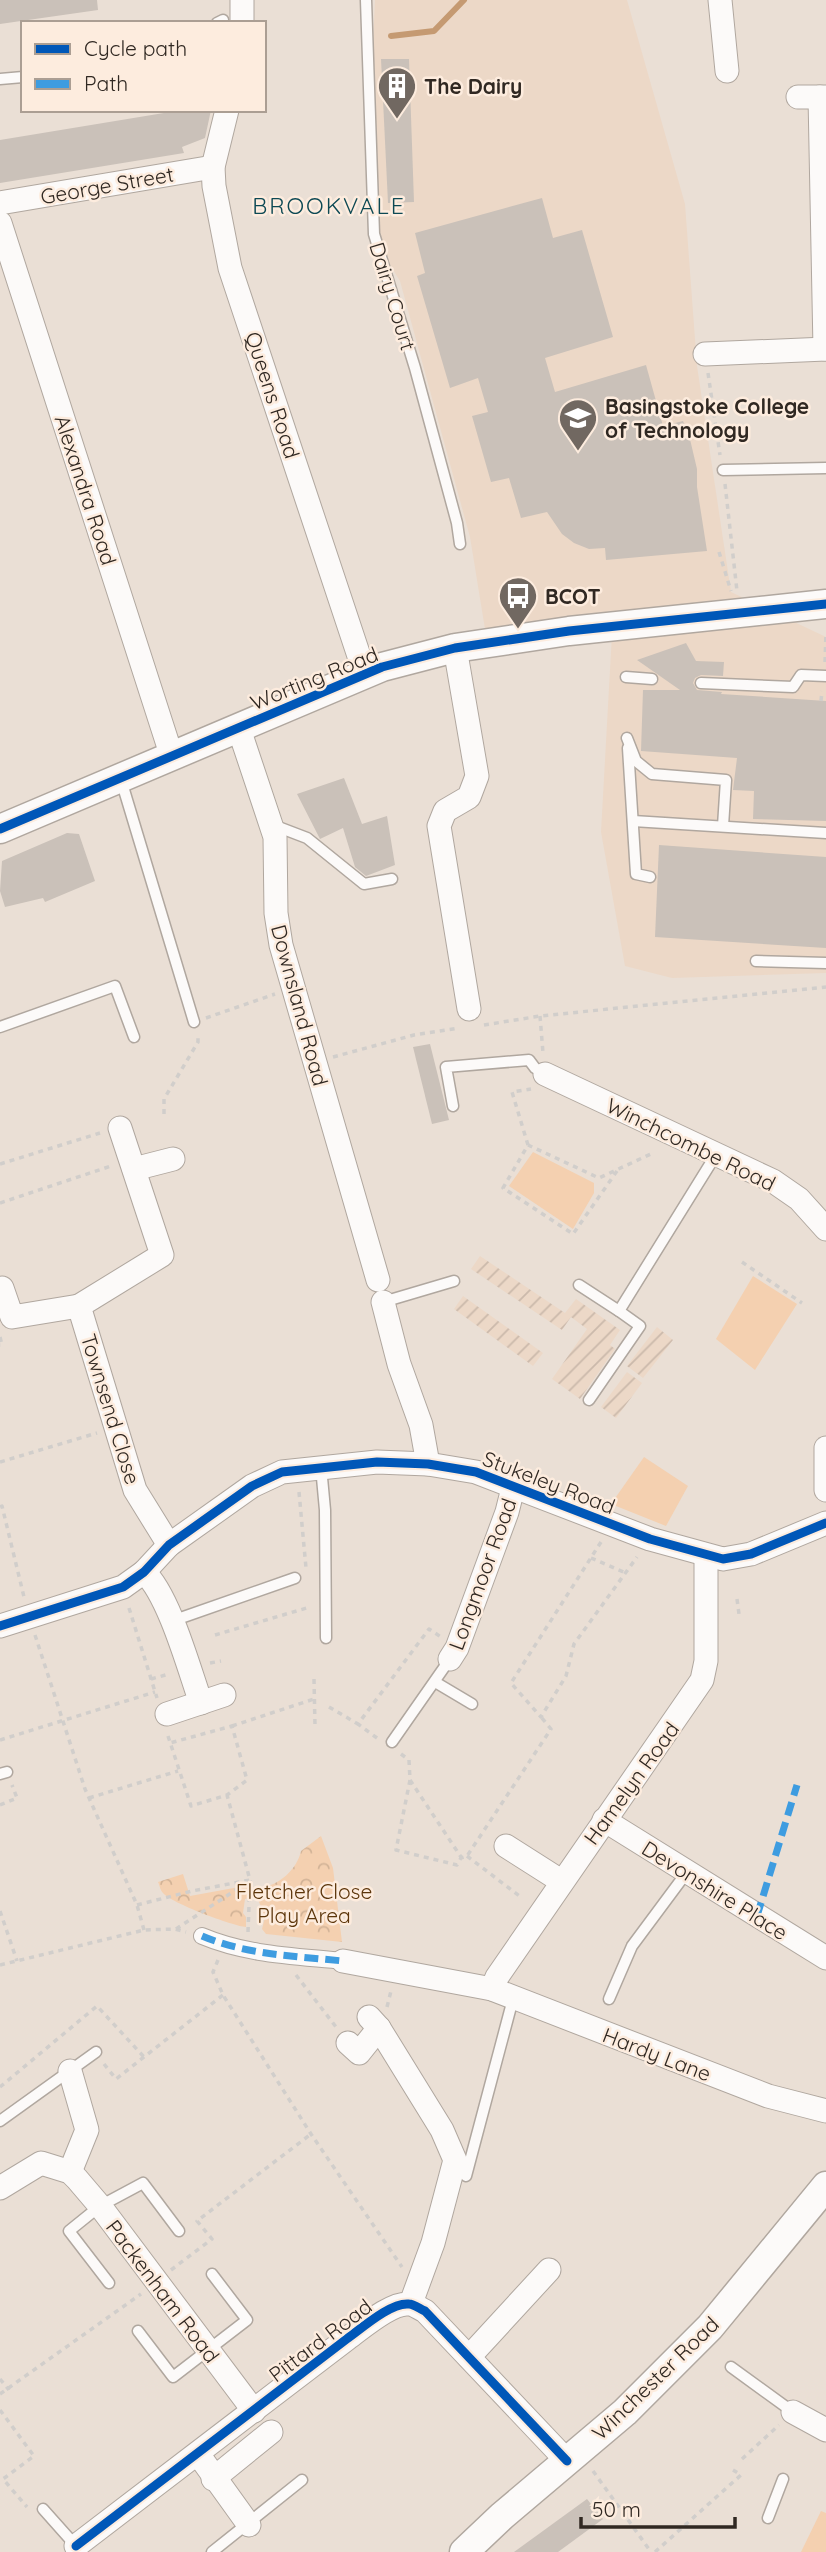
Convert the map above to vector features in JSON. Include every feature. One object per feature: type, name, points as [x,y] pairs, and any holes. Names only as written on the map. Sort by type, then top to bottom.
[{"type":"street","points":[[228,21],[242,0]]},
{"type":"street","points":[[720,0],[727,71]]},
{"type":"street","points":[[705,354],[825,349],[815,97]]},
{"type":"street","name":"Queens Road","points":[[227,112],[214,167],[214,186],[230,268],[365,674]]},
{"type":"street","name":"George Street","points":[[0,203],[214,167]]},
{"type":"street","name":"Alexandra Road","points":[[0,223],[172,757]]},
{"type":"street","name":"Worting Road","points":[[0,829],[365,674],[455,648],[569,631],[826,604]]},
{"type":"street","points":[[455,648],[477,776],[470,797],[445,811],[439,827],[470,1021]]},
{"type":"street","name":"Downsland Road","points":[[239,729],[275,837],[276,913],[281,945],[399,1364],[421,1425],[428,1464]]},
{"type":"street","name":"Winchcombe Road","points":[[540,1081],[717,1153],[773,1181],[822,1217]]},
{"type":"street","name":"Townsend Close","points":[[2,1288],[12,1317],[79,1306],[162,1255],[132,1165],[114,1129]]},
{"type":"street","points":[[132,1165],[173,1159]]},
{"type":"street","name":"Townsend Close","points":[[79,1306],[135,1490],[169,1545]]},
{"type":"street","points":[[826,1448],[826,1490]]},
{"type":"street","name":"Stukeley Road","points":[[0,1626],[123,1587],[144,1572],[169,1545],[252,1486],[272,1475],[321,1467],[377,1462],[428,1464],[476,1472],[650,1539],[723,1559],[751,1554],[826,1523]]},
{"type":"street","name":"Longmoor Road","points":[[453,1654],[507,1512],[513,1488]]},
{"type":"street","name":"Hamelyn Road","points":[[492,1989],[497,1977],[561,1881],[702,1681],[706,1661],[706,1556]]},
{"type":"street","points":[[144,1572],[150,1578],[171,1622],[201,1703]]},
{"type":"street","points":[[167,1724],[201,1703],[224,1695]]},
{"type":"street","name":"Devonshire Place","points":[[604,1820],[826,1958]]},
{"type":"street","points":[[506,1846],[561,1881]]},
{"type":"street","points":[[202,1936],[247,1951],[343,1961]]},
{"type":"street","name":"Hardy Lane","points":[[343,1961],[492,1989],[768,2096],[826,2111]]},
{"type":"street","points":[[348,2043],[359,2053],[374,2022]]},
{"type":"street","points":[[374,2022],[442,2130],[455,2160],[433,2243],[411,2303],[425,2311],[578,2462]]},
{"type":"street","points":[[0,2188],[41,2163],[70,2172],[87,2130],[71,2071]]},
{"type":"street","name":"Packenham Road","points":[[70,2172],[100,2206],[254,2412]]},
{"type":"street","name":"Winchester Road","points":[[468,2551],[502,2516],[578,2462],[710,2328],[826,2186]]},
{"type":"street","points":[[469,2357],[549,2270]]},
{"type":"street","name":"Pittard Road","points":[[72,2550],[384,2313],[411,2303]]},
{"type":"street","points":[[793,2412],[826,2430]]},
{"type":"street","points":[[214,2479],[271,2432]]},
{"type":"street","points":[[198,2454],[249,2525]]},
{"type":"lane","name":"Dairy Court","points":[[366,0],[373,234],[415,368],[457,523],[460,544]]},
{"type":"lane","points":[[0,79],[21,77]]},
{"type":"lane","points":[[723,470],[826,468]]},
{"type":"lane","points":[[701,682],[793,687],[801,675],[826,676]]},
{"type":"lane","points":[[626,677],[652,679]]},
{"type":"lane","points":[[650,877],[636,874],[627,738],[636,761],[652,774],[726,780],[723,827]]},
{"type":"lane","points":[[121,778],[194,1022]]},
{"type":"lane","points":[[633,821],[826,833]]},
{"type":"lane","points":[[270,824],[307,838],[364,884],[393,879]]},
{"type":"lane","points":[[756,961],[826,962]]},
{"type":"lane","points":[[0,1027],[115,986],[134,1037]]},
{"type":"lane","points":[[453,1106],[446,1067],[529,1060],[540,1081]]},
{"type":"lane","points":[[618,1311],[717,1153]]},
{"type":"lane","points":[[380,1291],[454,1281]]},
{"type":"lane","points":[[579,1284],[640,1326],[589,1400]]},
{"type":"lane","points":[[321,1467],[325,1510],[326,1638]]},
{"type":"lane","points":[[171,1622],[295,1578]]},
{"type":"lane","points":[[392,1742],[453,1654]]},
{"type":"lane","points":[[435,1682],[472,1704]]},
{"type":"lane","points":[[610,1999],[632,1946],[687,1872]]},
{"type":"lane","points":[[466,2176],[513,1999]]},
{"type":"lane","points":[[0,2120],[96,2052]]},
{"type":"lane","points":[[109,2283],[68,2231],[100,2206],[143,2183],[179,2231]]},
{"type":"lane","points":[[138,2330],[173,2378],[247,2320],[212,2274]]},
{"type":"lane","points":[[731,2367],[793,2412]]},
{"type":"lane","points":[[768,2518],[783,2479]]},
{"type":"lane","points":[[212,2552],[302,2480]]},
{"type":"lane","points":[[43,2510],[72,2550]]},
{"type":"path","points":[[705,354],[723,470],[738,599]]},
{"type":"path","points":[[719,552],[731,600]]},
{"type":"path","points":[[826,633],[826,661]]},
{"type":"path","points":[[324,1059],[470,1021],[826,987]]},
{"type":"path","points":[[164,1114],[164,1099],[198,1042],[199,1028],[194,1022],[280,992]]},
{"type":"path","points":[[540,1016],[540,1081],[512,1092],[528,1145],[503,1188],[573,1234],[617,1171]]},
{"type":"path","points":[[0,1164],[114,1129]]},
{"type":"path","points":[[528,1145],[599,1178],[653,1153]]},
{"type":"path","points":[[0,1203],[132,1165]]},
{"type":"path","points":[[742,1262],[802,1303]]},
{"type":"path","points":[[0,1337],[0,1345]]},
{"type":"path","points":[[0,1462],[116,1428]]},
{"type":"path","points":[[0,1507],[2,1506],[27,1606]]},
{"type":"path","points":[[398,1753],[409,1760],[410,1780],[396,1850],[457,1865],[461,1858],[467,1856],[551,1729],[511,1683],[612,1525]]},
{"type":"path","points":[[541,1717],[566,1676],[574,1644],[650,1539]]},
{"type":"path","points":[[591,1558],[626,1573]]},
{"type":"path","points":[[0,1740],[155,1692],[123,1587]]},
{"type":"path","points":[[737,1599],[739,1614]]},
{"type":"path","points":[[33,1626],[89,1798],[137,1905],[144,1930]]},
{"type":"path","points":[[358,1724],[429,1629],[453,1654]]},
{"type":"path","points":[[313,1679],[315,1726]]},
{"type":"path","points":[[170,1743],[313,1699]]},
{"type":"path","points":[[329,1707],[378,1738]]},
{"type":"path","points":[[167,1724],[178,1771],[191,1806],[227,1795],[247,1780],[232,1726]]},
{"type":"path","points":[[89,1798],[178,1771]]},
{"type":"path","points":[[0,1805],[17,1798],[4,1773]]},
{"type":"path","points":[[410,1780],[461,1858]]},
{"type":"path","points":[[227,1795],[250,1880],[247,1951]]},
{"type":"path","points":[[467,1856],[522,1898]]},
{"type":"path","points":[[137,1905],[250,1880]]},
{"type":"path","points":[[175,1929],[250,1880]]},
{"type":"path","points":[[0,1911],[17,1961]]},
{"type":"path","points":[[0,1965],[144,1930],[175,1929],[202,1936]]},
{"type":"path","points":[[225,1945],[213,1972],[223,1994],[311,2134],[409,2277]]},
{"type":"path","points":[[284,1955],[289,1966],[348,2043]]},
{"type":"path","points":[[374,2022],[386,2010],[395,1977],[391,1969]]},
{"type":"path","points":[[96,2052],[116,2079],[223,1994]]},
{"type":"path","points":[[0,2087],[97,2006],[144,2057]]},
{"type":"path","points":[[0,2379],[9,2390]]},
{"type":"path","points":[[0,2410],[34,2456],[3,2479],[25,2507],[43,2510]]},
{"type":"path","points":[[742,2459],[793,2412]]},
{"type":"path","points":[[578,2462],[653,2552],[741,2475],[733,2470]]},
{"type":"shaded area","name":"Basingstoke College of Technology","points":[[375,0],[627,0],[685,204],[697,366],[731,592],[826,637],[826,973],[672,978],[625,966],[601,832],[613,616],[555,618],[485,629],[470,537],[400,281],[377,244],[369,128]]},
{"type":"shaded area","points":[[480,1256],[565,1313],[576,1299],[620,1330],[610,1345],[615,1349],[580,1399],[552,1379],[587,1329],[571,1317],[562,1330],[471,1269]]},
{"type":"shaded area","points":[[463,1296],[543,1353],[533,1366],[454,1309]]},
{"type":"shaded area","points":[[657,1327],[673,1340],[643,1378],[627,1366]]},
{"type":"shaded area","points":[[627,1372],[642,1383],[616,1418],[601,1407]]},
{"type":"green space","points":[[533,1152],[594,1183],[594,1193],[573,1229],[509,1186]]},
{"type":"green space","points":[[753,1276],[797,1304],[755,1370],[716,1339]]},
{"type":"green space","points":[[644,1457],[688,1486],[666,1526],[611,1504]]},
{"type":"green space","name":"Fletcher Close Play Area","points":[[321,1836],[333,1868],[342,1942],[266,1934],[262,1929],[265,1917],[257,1897],[260,1888],[286,1875],[296,1864],[301,1851]]},
{"type":"green space","name":"Fletcher Close Play Area","points":[[183,1874],[190,1896],[250,1885],[250,1898],[245,1899],[243,1913],[246,1927],[203,1913],[163,1893],[158,1882]]},
{"type":"green space","points":[[821,2511],[826,2513],[826,2552],[801,2552]]},
{"type":"building","points":[[0,0],[97,0],[98,10],[0,24]]},
{"type":"building","name":"The Dairy","points":[[381,59],[409,59],[414,202],[388,203]]},
{"type":"building","points":[[170,112],[211,112],[205,138],[182,147],[184,153],[0,183],[0,140]]},
{"type":"building","points":[[542,198],[553,238],[582,230],[613,337],[545,358],[555,392],[646,365],[663,426],[683,421],[689,435],[697,469],[697,487],[707,551],[606,560],[605,548],[589,549],[574,543],[562,534],[547,512],[521,518],[509,478],[491,482],[472,416],[488,412],[478,378],[450,388],[417,276],[425,273],[415,233]]},
{"type":"building","points":[[686,643],[696,661],[724,662],[723,676],[701,675],[695,678],[693,683],[697,690],[826,701],[826,821],[753,819],[754,791],[733,790],[737,758],[641,751],[643,690],[680,690],[637,660]]},
{"type":"building","points":[[344,778],[362,824],[387,816],[395,865],[366,876],[355,867],[343,828],[320,839],[297,794]]},
{"type":"building","points":[[67,833],[79,834],[95,881],[45,902],[43,898],[5,907],[0,891],[2,861]]},
{"type":"building","points":[[659,845],[826,857],[826,948],[655,937]]},
{"type":"building","points":[[430,1044],[449,1120],[432,1124],[413,1047]]},
{"type":"building","points":[[587,2499],[603,2519],[558,2552],[514,2552]]},
{"type":"waterway","points":[[391,36],[434,31],[464,0]]},
{"type":"marked path","points":[[757,1916],[797,1785]]},
{"type":"marked path","points":[[202,1936],[254,1951],[343,1961]]},
{"type":"cycle path","points":[[0,829],[382,667],[455,648],[569,631],[826,604]]},
{"type":"cycle path","points":[[0,1626],[123,1587],[144,1572],[169,1545],[252,1486],[282,1472],[377,1462],[428,1464],[476,1472],[650,1539],[723,1559],[751,1554],[826,1523]]},
{"type":"cycle path","points":[[76,2546],[369,2322],[402,2304],[411,2304],[425,2311],[567,2461]]},
{"type":"place","name":"The Dairy","points":[[397,120]]},
{"type":"place","name":"Basingstoke College of Technology","points":[[578,452]]},
{"type":"place","name":"BCOT","points":[[518,630]]},
{"type":"district","name":"BROOKVALE","points":[[329,205]]}]
